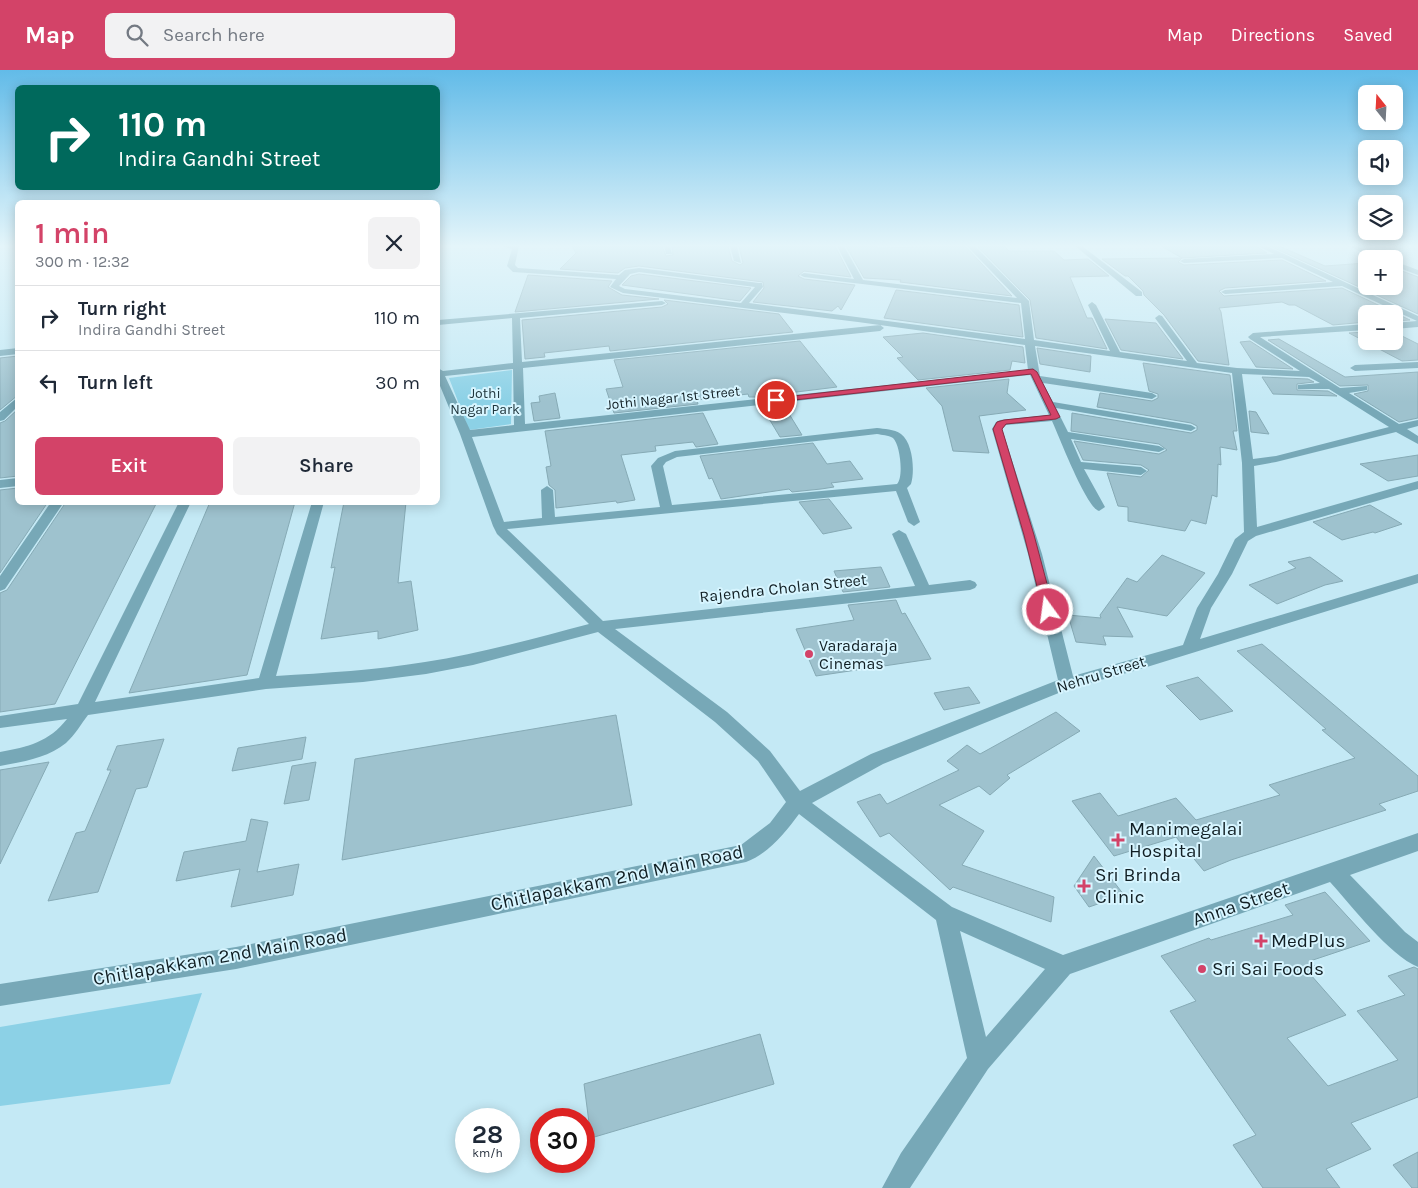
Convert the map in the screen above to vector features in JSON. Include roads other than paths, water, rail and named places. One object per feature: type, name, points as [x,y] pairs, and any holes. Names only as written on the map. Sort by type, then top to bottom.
[{"type":"street","points":[[677,298],[903,325],[1195,366],[1237,371],[1311,374]]},
{"type":"street","points":[[743,305],[749,298]]},
{"type":"street","points":[[1000,298],[1025,301]]},
{"type":"street","points":[[1022,298],[1025,301],[1035,375],[1099,507]]},
{"type":"street","points":[[1372,298],[1418,319]]},
{"type":"street","points":[[440,322],[691,300]]},
{"type":"street","points":[[1092,305],[1118,355]]},
{"type":"street","points":[[516,315],[516,366],[520,428]]},
{"type":"street","points":[[1159,318],[1195,366]]},
{"type":"street","points":[[1403,325],[1418,324]]},
{"type":"street","points":[[440,373],[903,325]]},
{"type":"street","points":[[1358,328],[1254,336],[1255,339],[1418,441]]},
{"type":"street","points":[[0,353],[15,351]]},
{"type":"street","points":[[1355,368],[1418,365]]},
{"type":"street","points":[[1237,371],[1248,463],[1251,533]]},
{"type":"street","name":"Jothi Nagar 1st Street","points":[[466,434],[1035,375],[1152,396]]},
{"type":"street","points":[[440,377],[466,434],[499,526],[504,534],[600,626],[720,718],[764,756],[797,802],[945,914],[1063,966],[980,1061],[910,1162],[896,1188]]},
{"type":"street","points":[[1302,387],[1363,388]]},
{"type":"street","points":[[0,418],[15,403]]},
{"type":"street","points":[[1049,404],[1191,428]]},
{"type":"street","points":[[1056,417],[1004,422],[1000,424],[998,429],[1035,554],[1067,683]]},
{"type":"street","points":[[1248,463],[1276,459],[1418,423]]},
{"type":"street","points":[[499,526],[667,511],[900,487],[905,484],[908,477],[899,439],[894,434],[886,432],[867,432],[675,454],[662,460],[657,466],[667,511]]},
{"type":"street","points":[[1064,434],[1158,449]]},
{"type":"street","points":[[1077,465],[1141,471]]},
{"type":"street","points":[[0,484],[15,482]]},
{"type":"street","points":[[1190,647],[1204,608],[1226,574],[1242,539],[1251,533],[1418,485]]},
{"type":"street","points":[[900,487],[914,522]]},
{"type":"street","points":[[547,490],[549,522]]},
{"type":"street","points":[[0,586],[56,505]]},
{"type":"street","points":[[0,759],[46,747],[60,738],[83,710],[184,505]]},
{"type":"street","points":[[266,683],[317,505]]},
{"type":"street","points":[[899,534],[924,590]]},
{"type":"street","name":"Nehru Street","points":[[797,802],[877,759],[1067,683],[1418,578]]},
{"type":"street","name":"Rajendra Cholan Street","points":[[0,722],[266,683],[363,676],[426,668],[473,659],[600,626],[970,585]]},
{"type":"street","name":"Chitlapakkam 2nd Main Road","points":[[0,995],[236,958],[746,853],[776,829],[797,802]]},
{"type":"street","name":"Anna Street","points":[[1063,966],[1418,842]]},
{"type":"street","points":[[1333,872],[1397,939],[1418,956]]},
{"type":"street","points":[[945,914],[980,1061]]},
{"type":"place","name":"Varadaraja Cinemas","points":[[809,654]]},
{"type":"place","name":"Manimegalai Hospital","points":[[1118,840]]},
{"type":"place","name":"Sri Brinda Clinic","points":[[1084,886]]},
{"type":"place","name":"MedPlus","points":[[1261,941]]},
{"type":"place","name":"Sri Sai Foods","points":[[1202,969]]},
{"type":"park label","name":"Jothi Nagar Park","points":[[485,402]]}]
